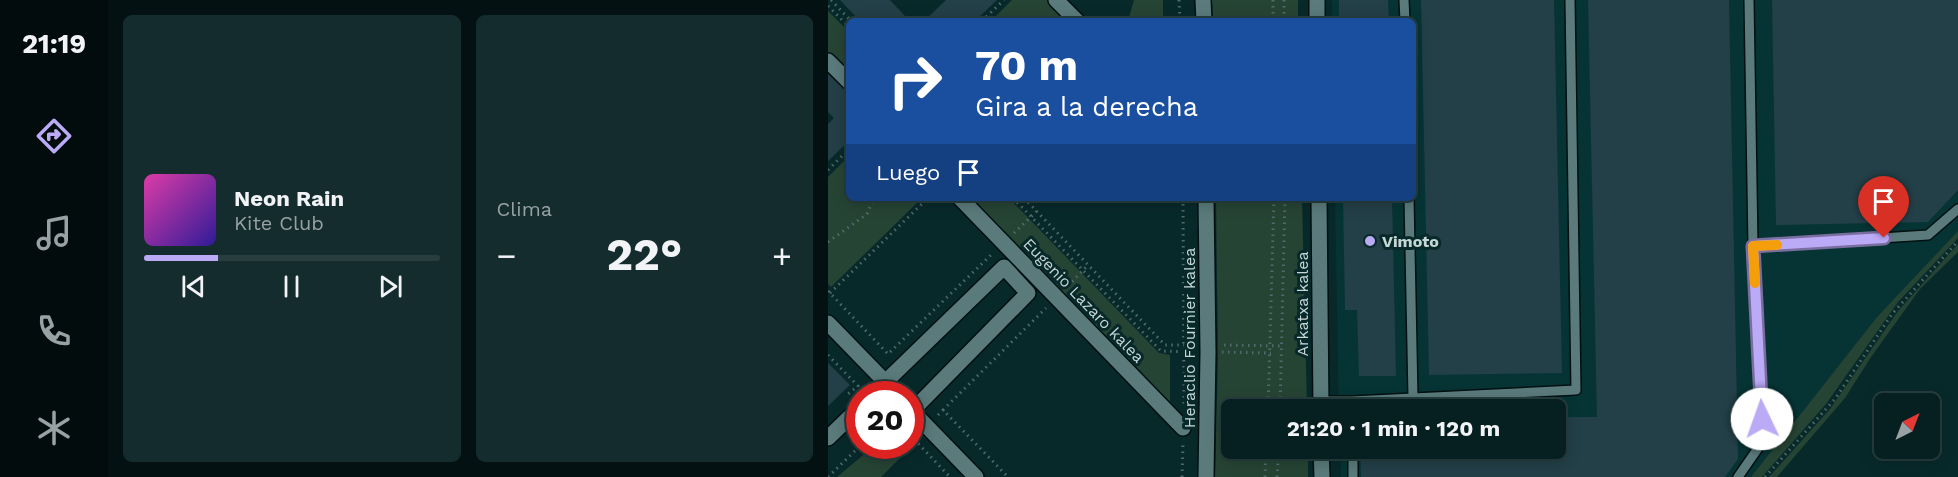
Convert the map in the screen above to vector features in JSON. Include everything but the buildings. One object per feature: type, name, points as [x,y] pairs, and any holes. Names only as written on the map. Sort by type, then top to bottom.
[{"type":"street","points":[[1056,0],[1074,18]]},
{"type":"street","points":[[1203,0],[1203,18]]},
{"type":"street","points":[[1317,0],[1317,18]]},
{"type":"street","points":[[828,61],[846,79]]},
{"type":"street","name":"Eugenio Lazaro kalea","points":[[963,201],[1183,428]]},
{"type":"street","name":"Heraclio Fournier kalea","points":[[1206,201],[1208,349],[1206,477]]},
{"type":"street","name":"Arkatxa kalea","points":[[1319,201],[1321,399]]},
{"type":"street","points":[[886,381],[1004,267],[1028,293],[924,398]]},
{"type":"street","points":[[828,324],[884,381]]},
{"type":"street","points":[[828,438],[846,421]]},
{"type":"street","points":[[924,423],[976,477]]},
{"type":"street","points":[[1321,459],[1322,477]]},
{"type":"lane","points":[[1404,0],[1405,18]]},
{"type":"lane","points":[[1404,399],[1576,390],[1570,0]]},
{"type":"lane","points":[[1738,477],[1763,441],[1753,246],[1749,0]]},
{"type":"lane","points":[[1409,201],[1413,398]]},
{"type":"lane","points":[[1753,246],[1928,235],[1958,208]]},
{"type":"lane","points":[[1353,459],[1353,477]]},
{"type":"path","points":[[831,0],[848,18]]},
{"type":"path","points":[[985,18],[1004,0]]},
{"type":"path","points":[[1179,0],[1180,18]]},
{"type":"path","points":[[1273,0],[1273,18]]},
{"type":"path","points":[[1284,0],[1284,18]]},
{"type":"path","points":[[828,6],[846,24]]},
{"type":"path","points":[[828,170],[846,153]]},
{"type":"path","points":[[828,242],[867,214],[873,201]]},
{"type":"path","points":[[925,201],[829,292],[888,354],[1037,211]]},
{"type":"path","points":[[1016,201],[1161,351],[1185,352],[1282,346]]},
{"type":"path","points":[[1027,201],[1165,345],[1271,352]]},
{"type":"path","points":[[1182,477],[1185,352],[1183,201]]},
{"type":"path","points":[[1269,399],[1274,201]]},
{"type":"path","points":[[1280,399],[1286,201]]},
{"type":"path","points":[[1766,477],[1835,399],[1892,314],[1958,242]]},
{"type":"path","points":[[943,410],[1088,265]]},
{"type":"path","points":[[895,347],[907,360]]},
{"type":"path","points":[[828,355],[858,386],[843,400]]},
{"type":"path","points":[[934,388],[949,404]]},
{"type":"path","points":[[924,450],[950,477]]},
{"type":"path","points":[[828,477],[847,459]]},
{"type":"path","points":[[1265,477],[1266,459]]},
{"type":"path","points":[[1278,477],[1279,459]]},
{"type":"shaded area","points":[[1332,0],[1958,0],[1958,231],[1877,317],[1751,477],[1341,477],[1340,459],[1566,459],[1566,399],[1339,399],[1335,201],[1416,201],[1416,18],[1332,18]]},
{"type":"green space","points":[[1012,0],[1049,0],[1065,18],[994,18]]},
{"type":"green space","points":[[1134,0],[1163,0],[1163,18],[1129,18]]},
{"type":"green space","points":[[1212,0],[1298,0],[1298,18],[1213,18]]},
{"type":"green space","points":[[828,11],[846,29],[846,72],[828,53]]},
{"type":"green space","points":[[846,159],[846,201],[919,201],[831,287],[828,284],[828,177]]},
{"type":"green space","points":[[971,201],[1012,201],[1159,353],[1170,355],[1170,408]]},
{"type":"green space","points":[[1216,201],[1302,201],[1307,399],[1221,399],[1221,459],[1308,459],[1308,477],[1215,477],[1218,356]]},
{"type":"green space","points":[[1958,231],[1958,238],[1898,302],[1826,404],[1762,477],[1751,477],[1877,317]]},
{"type":"green space","points":[[1958,244],[1958,252],[1920,289],[1871,357],[1845,398],[1777,477],[1769,477],[1830,409],[1898,311]]},
{"type":"green space","points":[[858,459],[899,459],[881,477],[837,477]]},
{"type":"slow traffic","points":[[1755,283],[1753,246],[1777,245]]},
{"type":"place","name":"Vimoto","points":[[1370,241]]},
{"type":"route","points":[[1762,419],[1753,246],[1884,238]]}]
